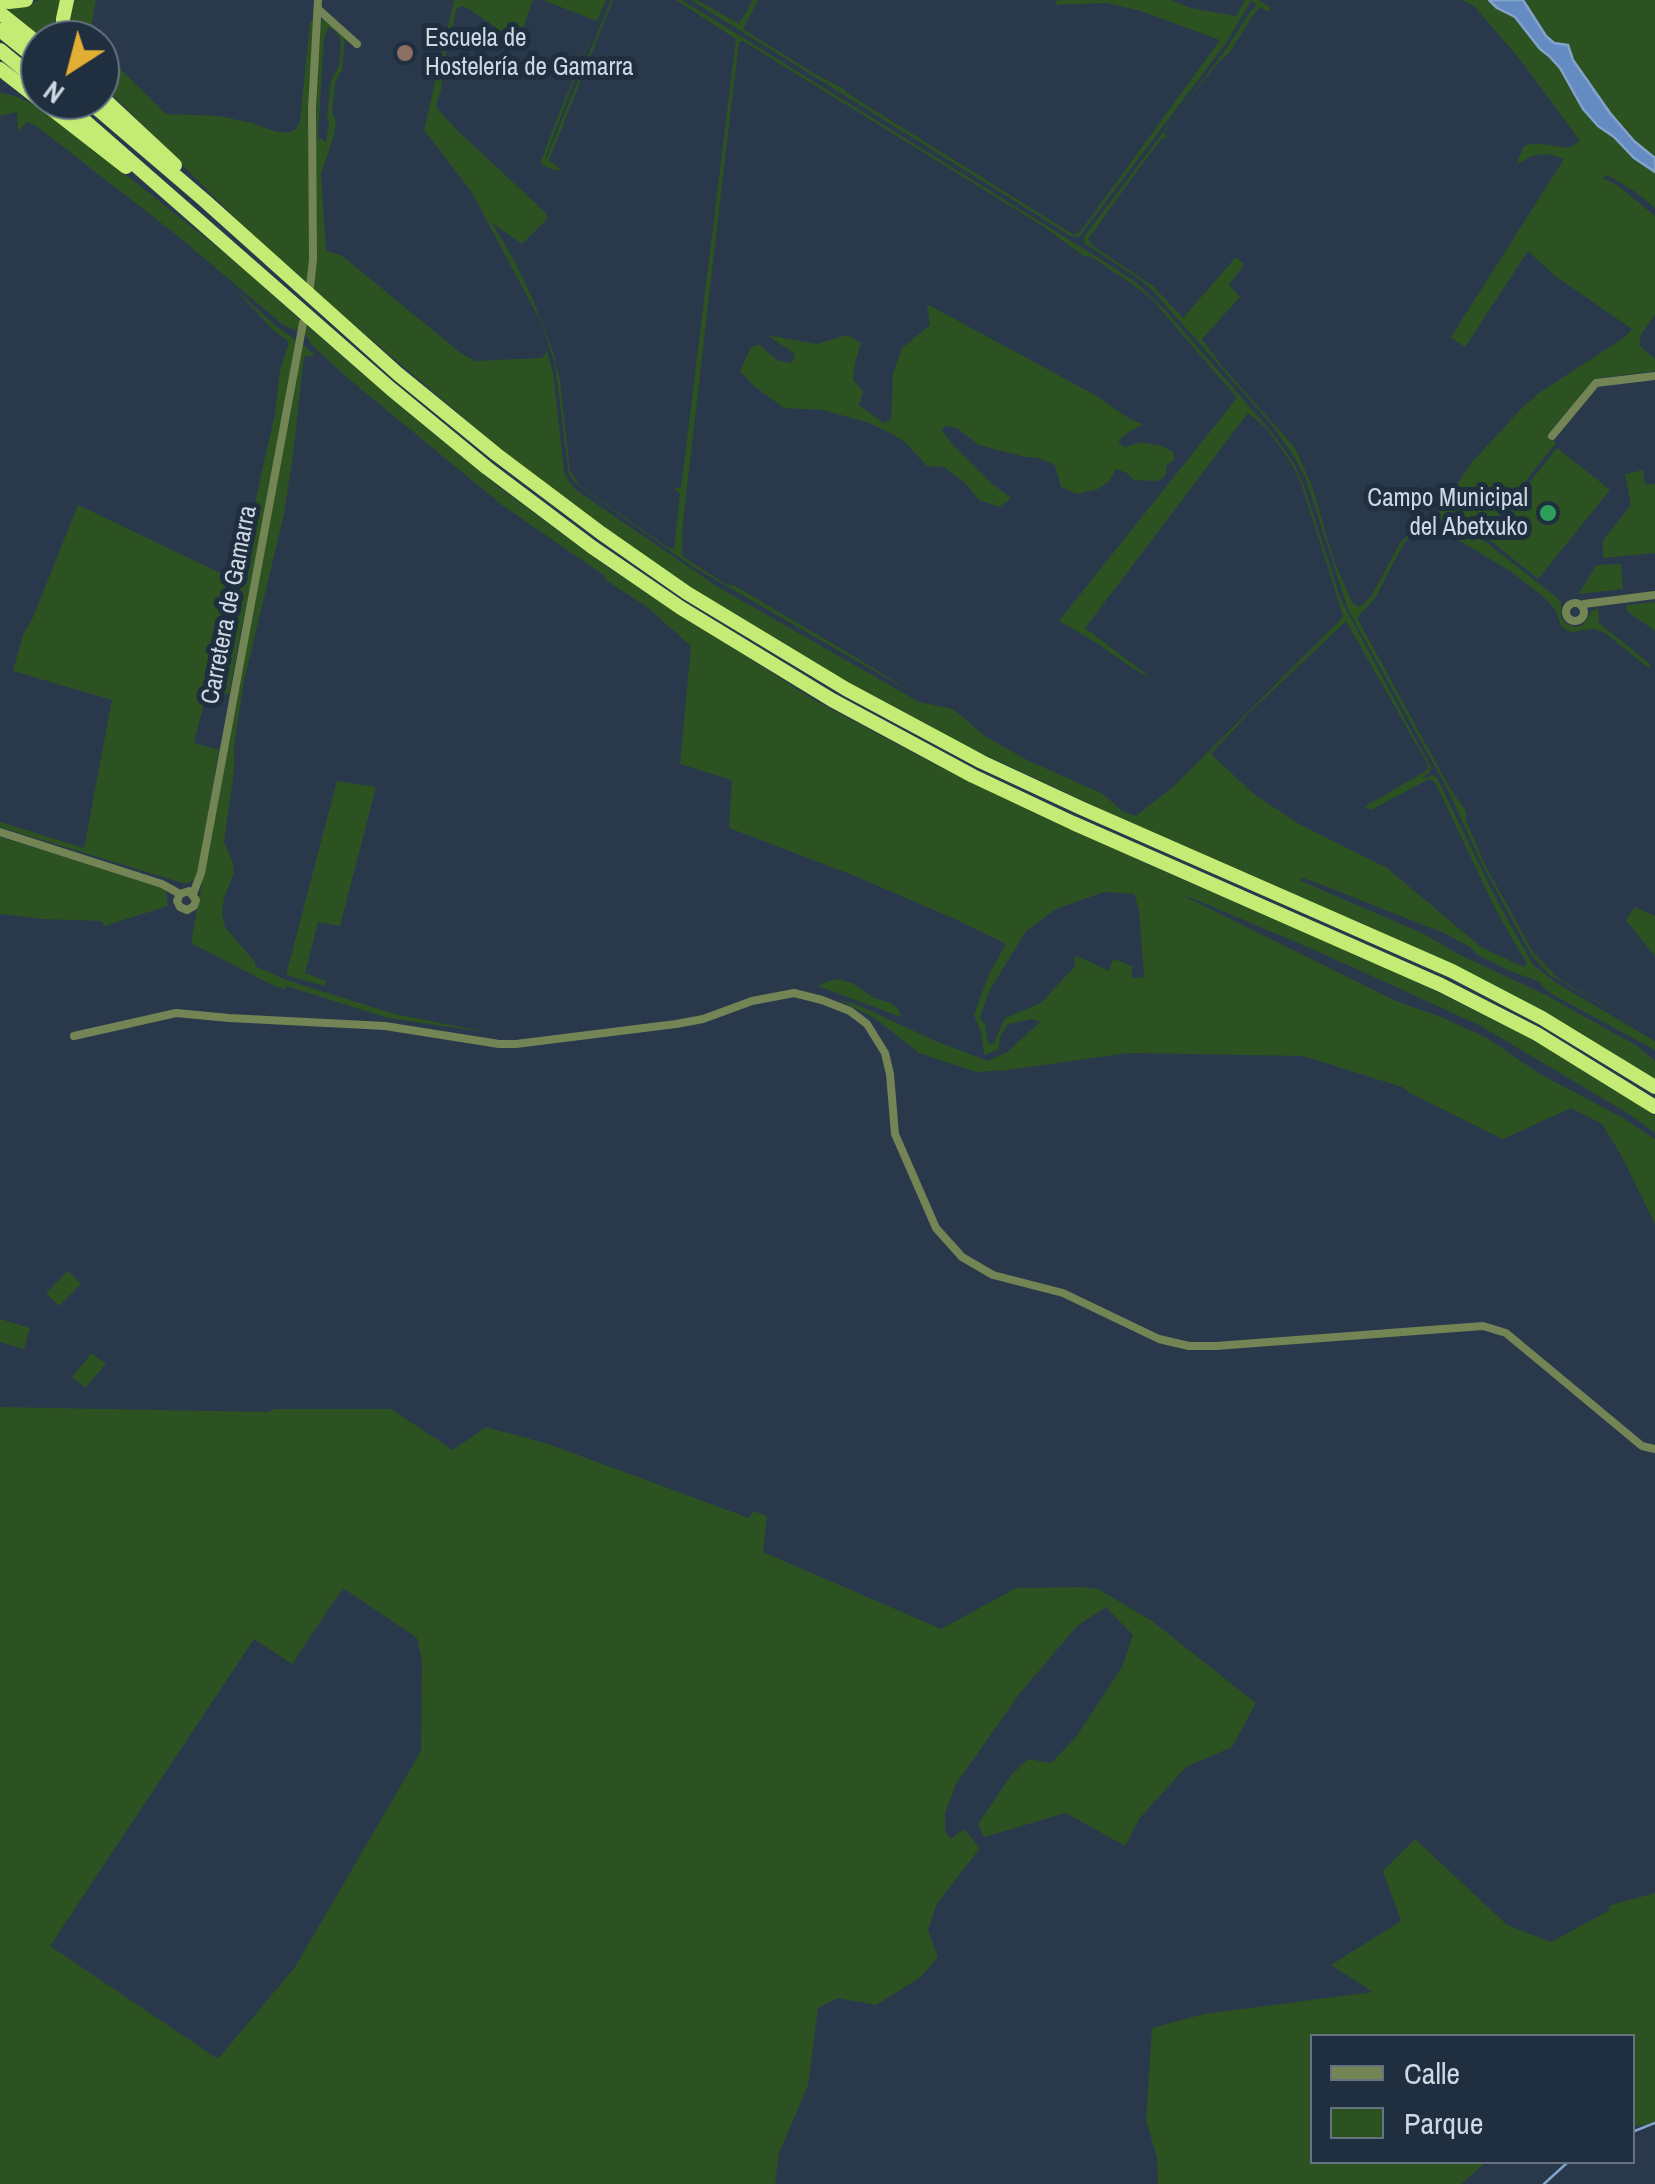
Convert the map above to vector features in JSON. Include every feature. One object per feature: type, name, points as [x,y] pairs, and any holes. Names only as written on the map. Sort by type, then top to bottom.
[{"type":"highway","points":[[0,1],[26,0]]},
{"type":"highway","points":[[0,13],[20,29]]},
{"type":"highway","points":[[0,30],[20,46]]},
{"type":"highway","points":[[0,50],[20,71]]},
{"type":"highway","points":[[120,114],[193,183],[204,200]]},
{"type":"highway","points":[[75,120],[224,242]]},
{"type":"highway","points":[[84,120],[390,389],[487,468],[607,557],[748,650],[973,776],[1441,985],[1537,1034],[1655,1107]]},
{"type":"highway","points":[[110,120],[398,374],[496,454],[630,553],[762,640],[982,762],[1452,972],[1542,1018],[1655,1087]]},
{"type":"street","points":[[318,5],[357,44]]},
{"type":"street","points":[[310,287],[312,109],[318,5]]},
{"type":"street","name":"Carretera de Gamarra","points":[[194,894],[303,323]]},
{"type":"street","points":[[1552,436],[1596,383],[1655,376]]},
{"type":"street","points":[[1582,606],[1655,595]]},
{"type":"street","points":[[0,832],[162,884],[180,894],[189,891],[196,900],[194,906],[187,910],[180,907],[180,894]]},
{"type":"street","points":[[74,1036],[176,1013],[385,1026],[516,1044],[675,1029],[752,1002],[794,993],[836,1006],[867,1024],[885,1053],[895,1134],[936,1228],[962,1257],[993,1276],[1063,1294],[1159,1339],[1189,1346],[1483,1326],[1506,1333],[1642,1446],[1655,1449]]},
{"type":"green space","points":[[39,0],[64,0],[62,20],[20,22],[1,7],[23,6]]},
{"type":"green space","points":[[73,0],[96,0],[92,20],[69,18]]},
{"type":"green space","points":[[454,0],[535,0],[518,43],[469,9],[456,9],[436,105],[458,131],[547,214],[547,219],[522,244],[492,223],[533,300],[553,352],[560,380],[570,471],[579,485],[674,549],[680,494],[674,488],[681,488],[736,39],[676,0],[682,0],[1137,283],[1166,311],[1274,435],[1295,465],[1341,600],[1431,768],[1421,779],[1433,775],[1437,778],[1533,965],[1655,1041],[1655,1050],[1557,997],[1538,981],[1478,955],[1444,933],[1312,881],[1299,880],[1424,934],[1637,1046],[1655,1061],[1655,1080],[1539,1010],[1398,940],[1154,834],[966,746],[859,689],[677,579],[503,451],[312,288],[321,20],[345,37],[342,70],[335,82],[334,135],[321,174],[326,251],[341,255],[475,361],[542,358],[547,351],[553,372],[564,472],[576,490],[718,587],[919,702],[953,709],[986,737],[1101,793],[1124,812],[1136,816],[1174,786],[1343,615],[1301,483],[1268,430],[1248,413],[1085,628],[1153,679],[1059,621],[1237,398],[1151,298],[1044,227],[739,42],[682,556],[914,694],[690,565],[575,483],[569,475],[555,364],[541,322],[471,191],[424,130]],"holes":[[[328,27],[341,40],[339,66],[331,81],[326,142],[318,137]],[[1346,621],[1428,770],[1364,807],[1371,810],[1429,779],[1435,782],[1496,910],[1527,964],[1523,967],[1481,947],[1387,868],[1299,824],[1255,795],[1211,754]]]},
{"type":"green space","points":[[543,0],[606,0],[597,21]]},
{"type":"green space","points":[[611,0],[549,160],[560,169],[542,165],[595,26],[546,159]]},
{"type":"green space","points":[[691,0],[739,24],[753,0],[758,0],[743,29],[1074,235],[1080,232],[1220,40],[1138,10],[1106,3],[1054,5],[1058,0],[1171,0],[1236,16],[1245,0],[1259,0],[1270,8],[1269,12],[1260,7],[1255,12],[1229,53],[1178,113],[1255,8],[1256,3],[1251,1],[1226,43],[1079,237],[1071,236]]},
{"type":"green space","points":[[1462,0],[1489,0],[1515,17],[1560,68],[1598,126],[1655,172],[1655,208],[1607,175],[1603,178],[1655,216],[1655,315],[1640,336],[1640,346],[1655,359],[1655,371],[1600,378],[1591,383],[1547,435],[1556,443],[1481,538],[1561,601],[1561,618],[1566,624],[1583,625],[1598,608],[1599,623],[1650,664],[1650,669],[1605,633],[1594,629],[1566,630],[1546,599],[1513,573],[1452,536],[1426,530],[1416,531],[1404,543],[1375,598],[1357,618],[1449,787],[1466,811],[1466,821],[1485,865],[1533,952],[1559,979],[1655,1036],[1550,975],[1532,956],[1482,864],[1449,792],[1348,609],[1306,479],[1294,456],[1271,424],[1154,292],[1084,243],[1084,237],[1176,115],[1164,133],[1168,138],[1162,138],[1088,239],[1153,286],[1183,318],[1236,257],[1244,264],[1229,285],[1240,297],[1202,339],[1295,448],[1312,486],[1334,561],[1352,602],[1358,607],[1372,595],[1400,543],[1418,523],[1430,520],[1439,511],[1473,461],[1522,408],[1632,329],[1555,276],[1528,251],[1465,347],[1451,337],[1564,159],[1548,154],[1531,156],[1516,165],[1524,146],[1535,143],[1568,148],[1580,141],[1522,62],[1474,6]]},
{"type":"green space","points":[[1523,0],[1655,0],[1655,158],[1610,113],[1573,60],[1568,45],[1554,43],[1546,36]]},
{"type":"green space","points":[[315,21],[308,283],[254,237],[120,102],[120,69],[166,114],[219,116],[290,132],[300,121],[310,22]]},
{"type":"green space","points":[[0,93],[20,98],[20,120],[57,120],[232,259],[300,320],[298,329],[282,324],[173,232],[35,125],[27,122],[18,132],[17,112],[0,116]]},
{"type":"green space","points":[[233,287],[296,340],[229,694],[224,693],[232,628],[224,624],[194,743],[219,750],[199,866],[194,880],[186,884],[0,827],[0,822],[84,848],[112,700],[13,671],[24,632],[78,505],[237,581],[289,342]]},
{"type":"green space","points":[[927,304],[1143,424],[1118,443],[1125,447],[1141,442],[1173,452],[1175,459],[1166,466],[1166,475],[1158,481],[1134,480],[1116,469],[1098,489],[1077,494],[1061,487],[1055,465],[979,445],[957,428],[945,426],[942,430],[953,445],[1011,498],[999,507],[979,500],[944,467],[927,466],[905,442],[890,433],[823,410],[784,408],[740,371],[751,347],[760,345],[777,360],[792,363],[795,354],[767,335],[816,344],[847,335],[861,343],[853,380],[863,391],[859,405],[884,423],[891,420],[893,373],[902,348],[930,325]]},
{"type":"green space","points":[[306,325],[504,491],[610,569],[816,701],[938,766],[1156,868],[1357,954],[1588,1070],[1655,1116],[1655,1133],[1479,1025],[1184,896],[1396,1001],[1487,1038],[1540,1074],[1655,1139],[1655,1224],[1602,1124],[1571,1108],[1503,1139],[1402,1087],[1303,1056],[1128,1053],[976,1072],[919,1053],[876,1019],[838,999],[988,1061],[1007,1052],[1040,1022],[1033,1019],[1008,1024],[1000,1037],[999,1049],[985,1055],[974,1015],[989,974],[1006,944],[855,876],[729,828],[732,780],[680,764],[691,646],[647,607],[502,505],[344,375],[305,334]],"holes":[[[1104,892],[1134,894],[1139,909],[1144,977],[1132,978],[1132,966],[1113,959],[1109,971],[1075,955],[1075,966],[1041,1003],[1005,1018],[994,1043],[988,1044],[985,1024],[980,1018],[988,993],[1026,931],[1056,909]]]},
{"type":"green space","points":[[303,345],[315,355],[304,357],[284,514],[244,681],[234,746],[224,841],[234,873],[224,898],[225,927],[255,966],[286,980],[395,1014],[491,1033],[388,1018],[286,986],[285,989],[191,943]]},
{"type":"green space","name":"Campo Municipal del Abetxuko","points":[[1557,448],[1610,490],[1538,579],[1486,537]]},
{"type":"green space","points":[[1643,470],[1645,485],[1655,484],[1655,553],[1603,558],[1603,540],[1631,505],[1625,474]]},
{"type":"green space","points":[[1621,564],[1623,589],[1578,594],[1597,565]]},
{"type":"green space","points":[[1655,602],[1655,631],[1627,611],[1626,605]]},
{"type":"green space","points":[[337,781],[376,787],[340,926],[318,922],[305,973],[326,981],[325,986],[286,975]]},
{"type":"green space","points":[[0,837],[156,885],[166,891],[168,906],[104,926],[102,921],[0,914]]},
{"type":"green space","points":[[1635,907],[1655,916],[1655,956],[1626,920]]},
{"type":"green space","points":[[838,979],[891,1003],[901,1017],[818,986]]},
{"type":"green space","points":[[68,1271],[81,1284],[59,1306],[46,1293]]},
{"type":"green space","points":[[0,1319],[30,1328],[24,1349],[0,1342]]},
{"type":"green space","points":[[92,1353],[106,1364],[85,1388],[72,1377]]},
{"type":"green space","points":[[0,1407],[268,1412],[391,1409],[453,1450],[486,1427],[548,1444],[749,1518],[753,1511],[767,1516],[763,1552],[941,1629],[1016,1588],[1098,1589],[1152,1621],[1256,1703],[1232,1747],[1186,1767],[1139,1819],[1125,1846],[1066,1813],[984,1837],[978,1824],[1012,1774],[1028,1759],[1051,1763],[1076,1737],[1122,1667],[1133,1635],[1106,1607],[1077,1626],[1020,1693],[956,1784],[945,1813],[945,1831],[950,1839],[964,1829],[980,1848],[936,1905],[928,1930],[938,1957],[921,1977],[876,2005],[838,1998],[818,2008],[808,2085],[779,2153],[775,2184],[0,2184]],"holes":[[[343,1588],[417,1638],[422,1661],[421,1751],[295,1967],[218,2059],[50,1946],[254,1639],[292,1664]]]},
{"type":"green space","points":[[1415,1839],[1507,1925],[1551,1942],[1610,1910],[1608,1907],[1655,1893],[1655,2124],[1635,2126],[1635,2034],[1310,2034],[1310,2164],[1484,2164],[1461,2184],[1158,2184],[1157,2158],[1146,2120],[1152,2028],[1204,2014],[1373,1992],[1331,1965],[1401,1921],[1383,1871]]},
{"type":"water","points":[[1489,0],[1523,0],[1546,36],[1554,43],[1568,45],[1573,60],[1610,113],[1655,158],[1655,172],[1598,126],[1583,109],[1560,68],[1515,17]]},
{"type":"waterway","points":[[1635,2131],[1655,2123]]},
{"type":"waterway","points":[[1544,2184],[1566,2164]]},
{"type":"place","name":"Escuela de Hostelería de Gamarra","points":[[405,53]]},
{"type":"place","name":"Campo Municipal del Abetxuko","points":[[1548,513]]}]
